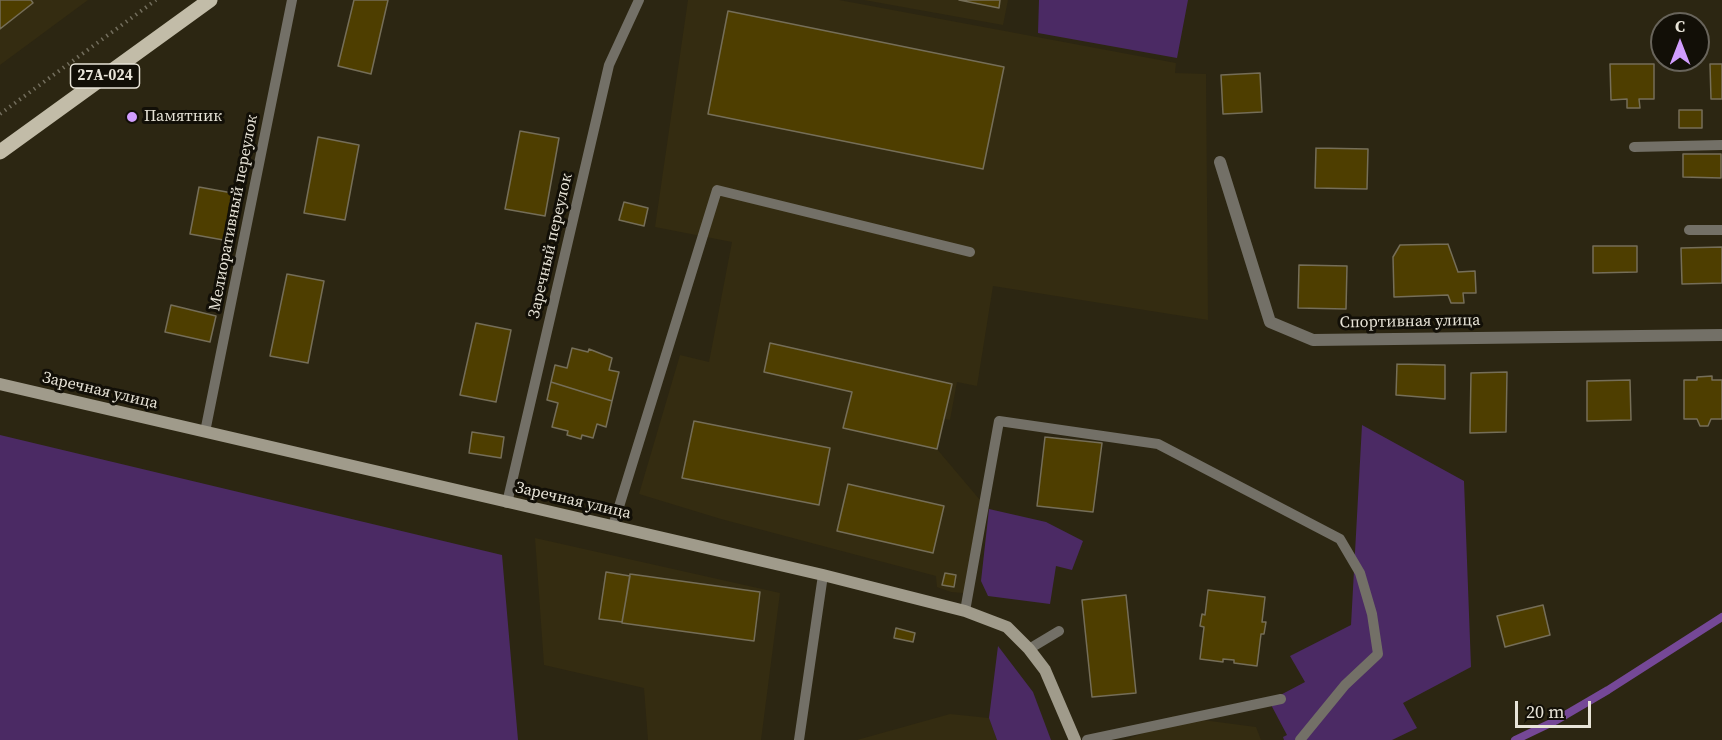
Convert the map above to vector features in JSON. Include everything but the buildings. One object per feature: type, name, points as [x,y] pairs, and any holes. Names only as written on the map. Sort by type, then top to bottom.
[{"type":"main road","name":"27А-024","points":[[0,152],[210,0]]},
{"type":"main road","name":"Заречная улица","points":[[0,384],[823,575],[965,611],[1007,627],[1029,649],[1046,670],[1074,740]]},
{"type":"street","name":"Спортивная улица","points":[[1220,162],[1270,322],[1312,340],[1722,335]]},
{"type":"lane","name":"Мелиоративный переулок","points":[[205,432],[292,0]]},
{"type":"lane","name":"Заречный переулок","points":[[507,503],[609,65],[639,0]]},
{"type":"lane","points":[[1634,147],[1722,146]]},
{"type":"lane","points":[[613,526],[717,190],[970,252]]},
{"type":"lane","points":[[1689,230],[1722,230]]},
{"type":"lane","points":[[965,611],[999,421],[1158,444],[1340,539],[1360,573],[1372,614],[1378,654],[1345,685],[1300,740]]},
{"type":"lane","points":[[800,740],[823,575]]},
{"type":"lane","points":[[1029,649],[1059,631]]},
{"type":"lane","points":[[1087,740],[1281,699]]},
{"type":"path","points":[[0,114],[156,0]]},
{"type":"shaded area","points":[[0,0],[88,0],[0,65]]},
{"type":"shaded area","points":[[688,0],[839,0],[1176,63],[1175,73],[1206,74],[1208,320],[993,286],[977,386],[957,382],[950,420],[941,418],[936,448],[980,500],[964,593],[951,592],[937,587],[936,576],[721,519],[639,494],[680,355],[709,362],[732,242],[655,227]]},
{"type":"shaded area","points":[[864,0],[1008,0],[1003,25]]},
{"type":"shaded area","points":[[1039,0],[1188,0],[1177,58],[1038,33]]},
{"type":"shaded area","points":[[1362,425],[1464,481],[1471,667],[1403,703],[1417,728],[1392,740],[1284,740],[1283,737],[1287,735],[1269,701],[1305,682],[1290,656],[1351,625]]},
{"type":"shaded area","points":[[0,435],[502,555],[518,740],[0,740]]},
{"type":"shaded area","points":[[989,509],[1046,522],[1083,541],[1072,570],[1056,566],[1050,604],[988,596],[981,581]]},
{"type":"shaded area","points":[[535,538],[780,593],[761,740],[648,740],[644,688],[544,665]]},
{"type":"shaded area","points":[[998,646],[1033,692],[1051,740],[997,740],[989,718]]},
{"type":"shaded area","points":[[950,714],[989,718],[997,740],[857,740]]},
{"type":"shaded area","points":[[1172,716],[1256,727],[1261,740],[1125,740],[1170,723]]},
{"type":"waterway","points":[[1515,740],[1555,721],[1608,690],[1722,617]]},
{"type":"place","name":"Памятник","points":[[132,117]]}]
